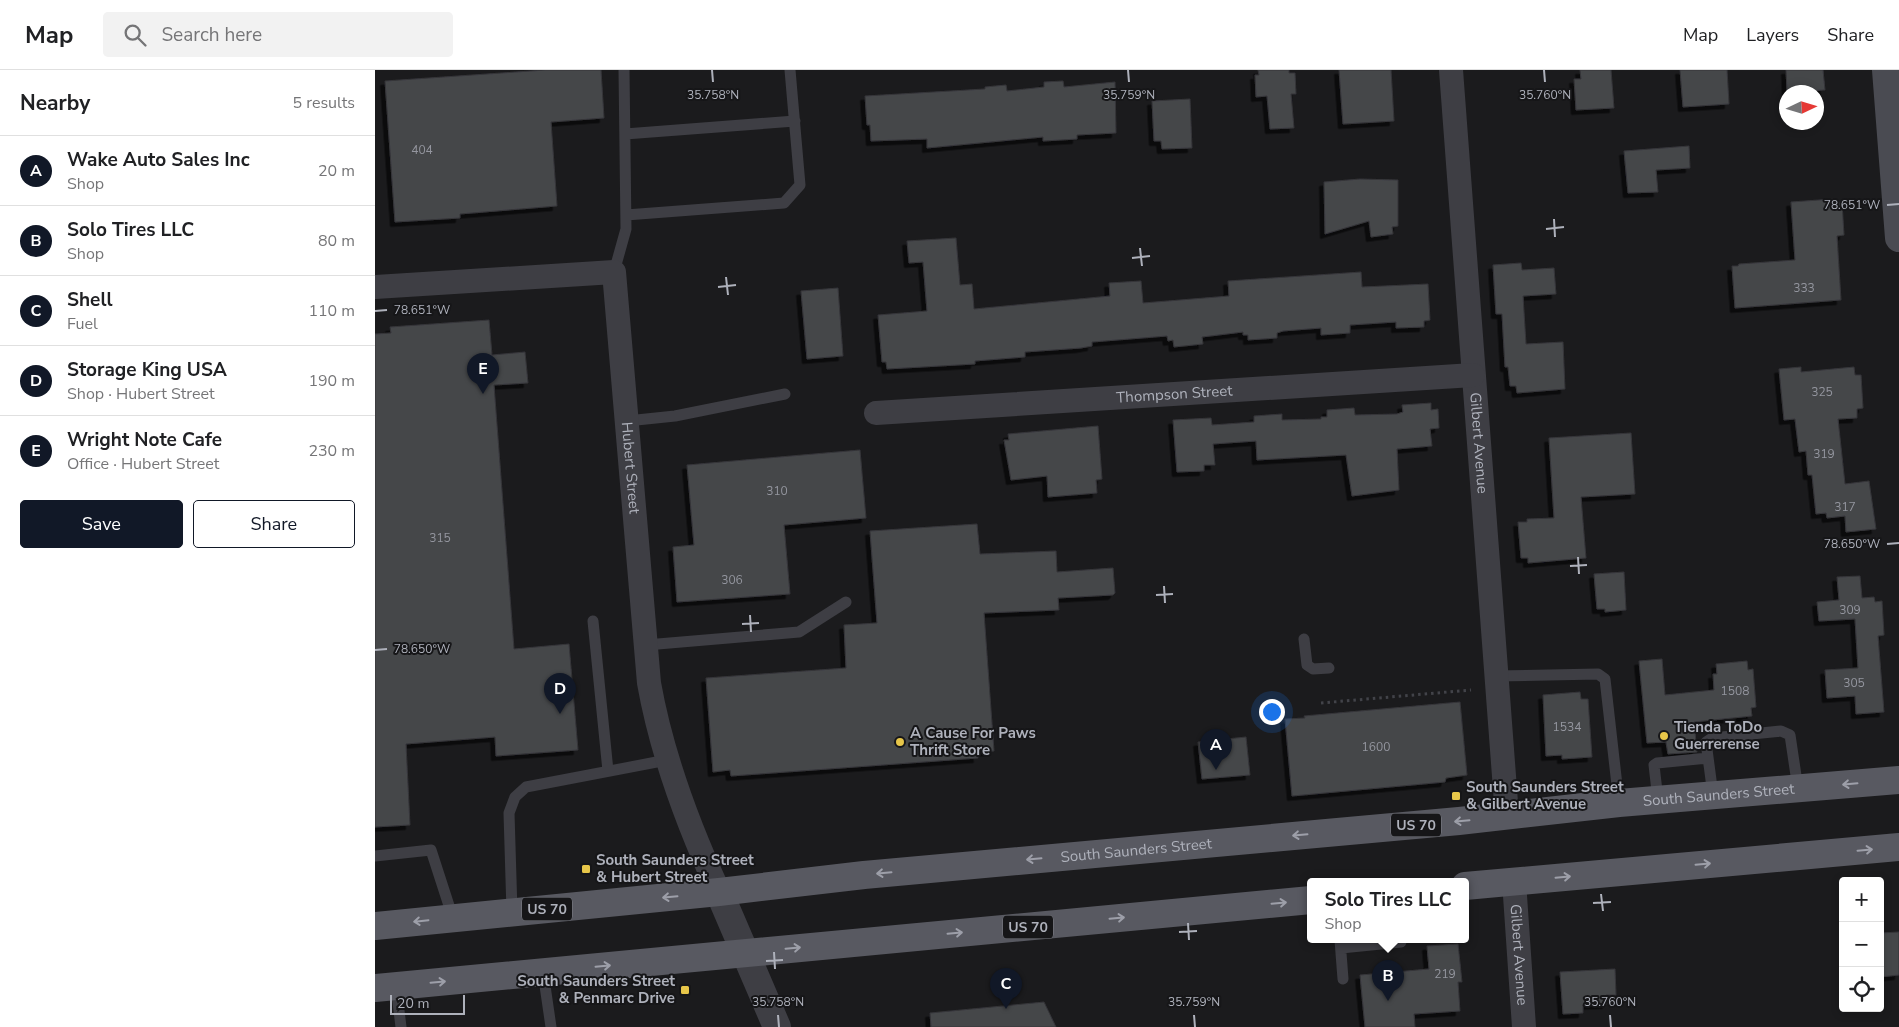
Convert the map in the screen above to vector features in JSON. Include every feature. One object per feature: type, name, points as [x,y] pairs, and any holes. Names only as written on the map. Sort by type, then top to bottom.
[{"type":"main road","points":[[1887,70],[1899,238]]},
{"type":"main road","name":"South Saunders Street","points":[[375,926],[719,892],[863,875],[1507,816],[1619,803],[1899,780]]},
{"type":"main road","points":[[1469,886],[1899,847]]},
{"type":"main road","name":"US 70","points":[[385,987],[1307,900]]},
{"type":"street","name":"Gilbert Avenue","points":[[1451,70],[1507,816]]},
{"type":"street","points":[[375,287],[614,272]]},
{"type":"street","name":"Hubert Street","points":[[614,272],[646,645],[655,718],[667,760],[697,847],[719,892]]},
{"type":"street","name":"Thompson Street","points":[[876,413],[1473,375]]},
{"type":"street","name":"Gilbert Avenue","points":[[1514,881],[1524,1027]]},
{"type":"street","points":[[719,892],[777,1027]]},
{"type":"lane","points":[[614,272],[626,229],[624,70]]},
{"type":"lane","points":[[626,215],[784,203],[800,184],[789,70]]},
{"type":"lane","points":[[625,134],[795,120]]},
{"type":"lane","points":[[627,421],[675,416],[785,394]]},
{"type":"lane","points":[[646,645],[799,632],[846,602]]},
{"type":"lane","points":[[593,621],[608,771]]},
{"type":"lane","points":[[1304,640],[1307,665],[1313,669],[1329,668]]},
{"type":"lane","points":[[1496,676],[1598,674],[1605,679],[1619,803]]},
{"type":"lane","points":[[1713,795],[1706,742],[1712,738],[1781,731],[1790,735],[1798,789]]},
{"type":"lane","points":[[1658,800],[1654,766],[1657,763],[1708,758]]},
{"type":"lane","points":[[512,912],[509,813],[515,797],[526,787],[667,760]]},
{"type":"lane","points":[[375,856],[431,850],[453,918]]},
{"type":"lane","points":[[1343,979],[1340,944],[1370,943]]},
{"type":"lane","points":[[543,972],[551,1027]]},
{"type":"lane","points":[[385,987],[401,1027]]},
{"type":"path","points":[[1321,703],[1471,690]]},
{"type":"building","points":[[545,70],[601,70],[604,118],[551,122],[557,206],[460,214],[460,218],[395,222],[385,81]]},
{"type":"building","points":[[1258,70],[1289,70],[1289,73],[1295,73],[1296,94],[1291,94],[1294,128],[1270,129],[1267,96],[1256,97],[1255,75],[1259,75]]},
{"type":"building","points":[[1339,70],[1391,70],[1394,121],[1343,124]]},
{"type":"building","points":[[1580,70],[1611,70],[1614,108],[1576,110],[1574,79],[1581,79]]},
{"type":"building","points":[[1680,70],[1727,70],[1729,104],[1683,107]]},
{"type":"building","points":[[1786,70],[1823,70],[1825,90],[1824,85],[1787,85]]},
{"type":"building","points":[[1063,81],[1064,87],[1115,82],[1116,133],[1077,135],[1077,139],[1043,141],[1043,137],[927,148],[927,139],[871,141],[870,125],[867,125],[865,96],[985,89],[985,87],[1006,85],[1007,91],[1044,87],[1044,82]]},
{"type":"building","points":[[1190,99],[1192,148],[1162,149],[1161,141],[1154,141],[1152,101]]},
{"type":"building","points":[[1689,146],[1690,168],[1656,170],[1658,192],[1628,193],[1624,151]]},
{"type":"building","points":[[1360,179],[1398,180],[1398,226],[1392,227],[1393,234],[1371,237],[1369,221],[1325,234],[1324,182]]},
{"type":"building","points":[[1833,199],[1834,203],[1842,202],[1844,235],[1837,236],[1841,300],[1735,308],[1732,266],[1795,260],[1791,202]]},
{"type":"building","points":[[956,238],[960,285],[972,284],[974,309],[1110,296],[1109,283],[1141,281],[1143,303],[1229,296],[1228,281],[1361,272],[1362,287],[1428,284],[1430,320],[1424,321],[1424,327],[1396,328],[1396,322],[1350,325],[1350,333],[1321,335],[1321,328],[1283,331],[1277,333],[1277,338],[1248,340],[1248,335],[1243,335],[1243,332],[1202,337],[1203,344],[1174,347],[1173,340],[1168,341],[1167,336],[1092,342],[1092,346],[1025,352],[1025,357],[975,361],[975,364],[887,369],[886,362],[882,362],[878,315],[927,311],[923,262],[909,263],[907,241]]},
{"type":"building","points":[[1521,263],[1522,270],[1554,268],[1556,294],[1523,296],[1526,344],[1563,342],[1565,389],[1517,393],[1516,386],[1510,386],[1508,367],[1505,367],[1502,314],[1496,314],[1493,265]]},
{"type":"building","points":[[838,288],[843,356],[807,359],[801,291]]},
{"type":"building","points":[[489,320],[492,355],[525,352],[528,383],[494,385],[514,649],[569,644],[578,750],[496,756],[495,737],[406,744],[410,825],[375,827],[375,334],[391,333],[390,327]]},
{"type":"building","points":[[1801,367],[1801,372],[1854,367],[1855,375],[1861,375],[1863,408],[1857,409],[1857,418],[1838,419],[1845,484],[1869,481],[1876,529],[1846,532],[1845,516],[1827,518],[1826,513],[1816,514],[1812,475],[1808,475],[1806,451],[1799,452],[1795,419],[1784,420],[1779,369]]},
{"type":"building","points":[[1431,403],[1431,410],[1438,409],[1439,428],[1430,429],[1432,446],[1397,449],[1399,490],[1352,496],[1346,455],[1257,460],[1256,441],[1213,444],[1215,465],[1204,465],[1204,471],[1177,472],[1173,420],[1211,418],[1212,425],[1254,422],[1254,416],[1282,414],[1282,420],[1321,419],[1321,417],[1327,417],[1327,410],[1354,408],[1355,415],[1397,414],[1403,412],[1402,405]]},
{"type":"building","points":[[1098,426],[1102,479],[1096,480],[1097,493],[1048,497],[1047,476],[1011,480],[1004,440],[1009,440],[1008,434]]},
{"type":"building","points":[[1631,433],[1635,494],[1581,497],[1586,558],[1528,563],[1528,558],[1521,558],[1518,522],[1527,522],[1527,519],[1554,518],[1549,438]]},
{"type":"building","points":[[860,450],[866,518],[784,525],[790,594],[677,602],[673,547],[694,545],[687,465]]},
{"type":"building","points":[[977,524],[980,554],[1056,551],[1057,572],[1113,568],[1115,593],[1113,595],[1058,598],[1059,610],[984,613],[994,751],[977,752],[978,758],[731,776],[730,770],[713,772],[706,678],[846,668],[844,625],[877,623],[870,531]]},
{"type":"building","points":[[1624,572],[1626,610],[1605,612],[1605,609],[1597,609],[1594,574]]},
{"type":"building","points":[[1860,576],[1862,598],[1874,597],[1875,602],[1882,601],[1884,635],[1878,636],[1884,712],[1856,714],[1855,696],[1827,698],[1825,670],[1858,668],[1855,619],[1819,621],[1817,602],[1839,600],[1837,577]]},
{"type":"building","points":[[1662,659],[1665,695],[1714,690],[1713,674],[1717,674],[1716,664],[1747,661],[1748,670],[1753,669],[1756,707],[1751,708],[1752,716],[1694,722],[1697,752],[1668,754],[1666,742],[1647,743],[1639,661]]},
{"type":"building","points":[[1580,692],[1581,699],[1588,699],[1592,757],[1562,759],[1562,755],[1546,756],[1543,695]]},
{"type":"building","points":[[1460,702],[1467,775],[1446,778],[1445,782],[1292,796],[1285,719]]},
{"type":"building","points":[[1246,737],[1250,775],[1202,779],[1198,742]]},
{"type":"building","points":[[1899,932],[1899,975],[1884,977],[1884,933]]},
{"type":"building","points":[[1458,944],[1462,982],[1458,982],[1460,1011],[1414,1014],[1415,1027],[1365,1027],[1360,975],[1429,969],[1427,946]]},
{"type":"building","points":[[1615,969],[1616,995],[1606,995],[1607,1004],[1583,1005],[1583,1013],[1563,1014],[1560,972]]},
{"type":"building","points":[[1044,1002],[1056,1027],[931,1027],[930,1013]]},
{"type":"place","name":"Wright Note Cafe","points":[[483,394]]},
{"type":"place","name":"Storage King USA","points":[[560,714]]},
{"type":"place","name":"Tienda ToDo Guerrerense","points":[[1664,736]]},
{"type":"place","name":"A Cause For Paws Thrift Store","points":[[900,742]]},
{"type":"place","name":"Wake Auto Sales Inc","points":[[1216,770]]},
{"type":"place","name":"South Saunders Street & Gilbert Avenue","points":[[1456,796]]},
{"type":"place","name":"South Saunders Street & Hubert Street","points":[[586,869]]},
{"type":"place","name":"South Saunders Street & Penmarc Drive","points":[[685,990]]},
{"type":"place","name":"Solo Tires LLC","points":[[1388,1001]]},
{"type":"place","name":"Shell","points":[[1006,1009]]}]
